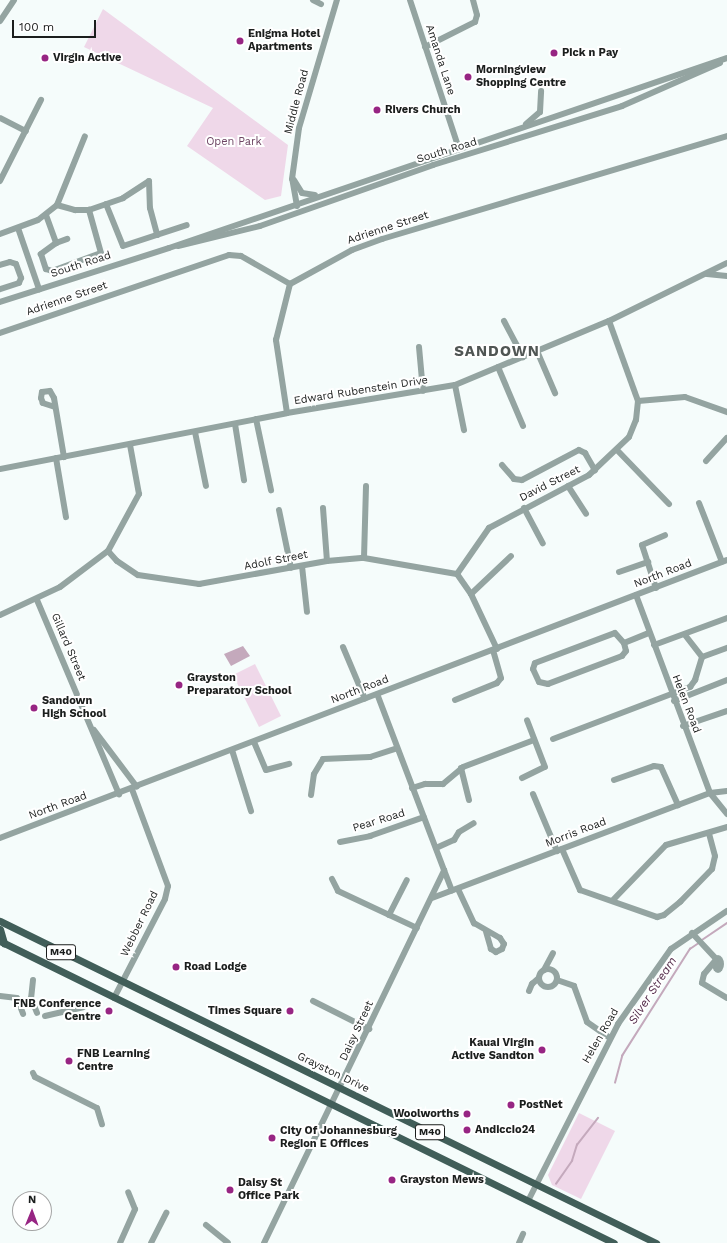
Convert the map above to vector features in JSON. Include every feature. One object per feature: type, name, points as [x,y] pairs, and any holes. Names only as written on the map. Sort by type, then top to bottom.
[{"type":"main road","name":"Grayston Drive","points":[[0,922],[656,1243]]},
{"type":"main road","points":[[0,929],[2,942]]},
{"type":"main road","name":"M40","points":[[2,942],[614,1243]]},
{"type":"street","points":[[0,21],[14,0]]},
{"type":"street","points":[[313,0],[321,4]]},
{"type":"street","name":"Middle Road","points":[[298,211],[292,177],[300,121],[337,0]]},
{"type":"street","name":"Amanda Lane","points":[[410,0],[459,149]]},
{"type":"street","points":[[425,47],[476,22],[477,15],[473,0]]},
{"type":"street","name":"South Road","points":[[0,302],[169,248],[319,195],[727,59]]},
{"type":"street","name":"South Road","points":[[169,248],[260,226],[298,211],[433,165],[622,106],[727,59]]},
{"type":"street","points":[[524,127],[540,112],[541,91]]},
{"type":"street","points":[[0,181],[41,100]]},
{"type":"street","points":[[0,118],[26,131]]},
{"type":"street","points":[[0,234],[18,228],[46,215],[57,205],[85,136]]},
{"type":"street","name":"Adrienne Street","points":[[0,333],[229,255],[241,256],[290,284],[352,250],[374,242],[727,136]]},
{"type":"street","points":[[292,177],[302,193],[319,195]]},
{"type":"street","points":[[57,205],[75,210],[89,210],[123,198],[149,181],[150,208],[157,235]]},
{"type":"street","points":[[106,204],[122,245],[187,225]]},
{"type":"street","points":[[67,239],[56,243],[41,254],[49,270],[99,254],[101,247],[89,210]]},
{"type":"street","points":[[46,215],[56,243]]},
{"type":"street","points":[[18,228],[39,289]]},
{"type":"street","points":[[0,265],[10,262],[16,264],[21,278],[19,283],[0,289]]},
{"type":"street","name":"Edward Rubenstein Drive","points":[[0,469],[130,445],[288,413],[455,385],[609,321],[727,263]]},
{"type":"street","points":[[706,274],[727,276]]},
{"type":"street","points":[[288,413],[276,340],[290,284]]},
{"type":"street","points":[[504,321],[523,357]]},
{"type":"street","name":"David Street","points":[[457,574],[485,531],[524,508],[568,486],[595,470],[617,450],[633,431],[638,401],[609,321]]},
{"type":"street","points":[[419,347],[423,391]]},
{"type":"street","points":[[537,351],[555,393]]},
{"type":"street","points":[[498,367],[523,426]]},
{"type":"street","points":[[455,385],[464,430]]},
{"type":"street","points":[[638,401],[685,397],[727,412]]},
{"type":"street","points":[[55,407],[64,457]]},
{"type":"street","points":[[256,420],[272,490]]},
{"type":"street","points":[[235,424],[244,480]]},
{"type":"street","points":[[195,432],[206,486]]},
{"type":"street","points":[[706,461],[727,438]]},
{"type":"street","points":[[0,615],[37,600],[60,587],[108,550],[139,494],[130,445]]},
{"type":"street","points":[[502,465],[518,480],[579,450],[585,453],[595,470]]},
{"type":"street","points":[[617,450],[669,504]]},
{"type":"street","points":[[56,458],[66,517]]},
{"type":"street","points":[[364,558],[366,486]]},
{"type":"street","points":[[568,486],[586,514]]},
{"type":"street","points":[[699,503],[725,561]]},
{"type":"street","points":[[323,508],[327,562]]},
{"type":"street","points":[[524,508],[543,543]]},
{"type":"street","points":[[279,510],[291,568]]},
{"type":"street","points":[[656,588],[643,544],[665,535]]},
{"type":"street","name":"Adolf Street","points":[[108,550],[117,561],[138,576],[193,583],[217,582],[302,566],[364,558],[457,574]]},
{"type":"street","points":[[471,594],[511,556]]},
{"type":"street","name":"North Road","points":[[0,838],[135,788],[725,561]]},
{"type":"street","points":[[619,572],[648,562]]},
{"type":"street","points":[[302,566],[307,612]]},
{"type":"street","points":[[455,700],[497,683],[501,678],[495,649],[471,594],[457,574]]},
{"type":"street","name":"Helen Road","points":[[636,595],[683,726],[710,793],[727,814]]},
{"type":"street","name":"Gillard Street","points":[[37,600],[119,794]]},
{"type":"street","points":[[654,645],[685,635],[727,618]]},
{"type":"street","points":[[612,633],[620,635],[624,643],[626,651],[622,656],[548,684],[538,682],[534,669],[539,661],[612,633]]},
{"type":"street","points":[[624,643],[649,634]]},
{"type":"street","points":[[685,635],[702,657]]},
{"type":"street","points":[[343,647],[365,699]]},
{"type":"street","points":[[702,657],[727,648]]},
{"type":"street","points":[[552,739],[693,685],[702,657]]},
{"type":"street","points":[[674,701],[727,680]]},
{"type":"street","points":[[377,694],[444,870],[474,923],[486,932]]},
{"type":"street","points":[[683,726],[727,711]]},
{"type":"street","points":[[522,778],[544,769],[527,720]]},
{"type":"street","name":"Gillard Street","points":[[89,724],[135,788]]},
{"type":"street","points":[[412,788],[425,784],[443,784],[461,768],[534,740]]},
{"type":"street","points":[[254,742],[264,769],[270,770],[289,764]]},
{"type":"street","points":[[311,795],[314,774],[323,759],[370,757],[397,748]]},
{"type":"street","points":[[232,750],[251,811]]},
{"type":"street","points":[[614,780],[654,766],[661,767],[678,805]]},
{"type":"street","points":[[461,768],[468,800]]},
{"type":"street","name":"Webber Road","points":[[114,998],[165,899],[168,886],[135,788]]},
{"type":"street","name":"Morris Road","points":[[432,898],[710,793],[727,791]]},
{"type":"street","points":[[533,794],[580,890],[592,896],[613,900],[652,917],[665,914],[714,866],[715,856],[709,834]]},
{"type":"street","name":"Pear Road","points":[[340,842],[370,836],[424,817]]},
{"type":"street","points":[[436,848],[454,840],[459,832],[474,823]]},
{"type":"street","points":[[613,900],[666,845],[693,835],[709,834],[727,827]]},
{"type":"street","name":"Daisy Street","points":[[264,1243],[370,1029],[444,870]]},
{"type":"street","points":[[332,879],[338,891],[417,928]]},
{"type":"street","points":[[389,915],[407,880]]},
{"type":"street","name":"Helen Road","points":[[528,1200],[610,1038],[665,956],[727,911]]},
{"type":"street","points":[[694,936],[716,960],[727,961]]},
{"type":"street","points":[[529,991],[532,984],[539,978],[553,953]]},
{"type":"street","points":[[716,960],[702,981],[709,989],[727,998]]},
{"type":"street","points":[[544,970],[554,971],[557,980]]},
{"type":"street","points":[[539,978],[541,983],[547,987],[552,986],[557,980]]},
{"type":"street","points":[[33,980],[30,993],[37,1013]]},
{"type":"street","points":[[557,980],[574,986],[587,1022],[610,1038]]},
{"type":"street","points":[[0,996],[17,998],[23,1014]]},
{"type":"street","points":[[313,1001],[370,1029]]},
{"type":"street","points":[[45,1016],[83,1007]]},
{"type":"street","points":[[35,1078],[60,1092],[97,1108],[102,1124]]},
{"type":"street","points":[[81,1100],[86,1107]]},
{"type":"street","points":[[120,1243],[136,1209],[128,1192]]},
{"type":"street","points":[[151,1243],[166,1213]]},
{"type":"street","points":[[206,1225],[228,1243]]},
{"type":"street","points":[[519,1243],[523,1234]]},
{"type":"green space","name":"Open Park","points":[[103,9],[288,145],[281,196],[265,200],[187,146],[213,108],[84,47]]},
{"type":"green space","points":[[255,664],[281,716],[259,727],[233,675]]},
{"type":"green space","points":[[579,1113],[615,1131],[581,1199],[552,1185],[548,1175]]},
{"type":"shaded area","points":[[243,646],[250,656],[231,666],[224,654]]},
{"type":"waterway","name":"Silver Stream","points":[[702,940],[727,923]]},
{"type":"waterway","name":"Silver Stream","points":[[615,1083],[622,1056],[690,949],[699,943]]},
{"type":"waterway","name":"Silver Stream","points":[[556,1184],[572,1161],[577,1145],[598,1118]]},
{"type":"place","name":"Enigma Hotel Apartments","points":[[240,41]]},
{"type":"place","name":"Pick n Pay","points":[[554,53]]},
{"type":"place","name":"Virgin Active","points":[[45,58]]},
{"type":"place","name":"Morningview Shopping Centre","points":[[468,77]]},
{"type":"place","name":"Rivers Church","points":[[377,110]]},
{"type":"place","name":"Grayston Preparatory School","points":[[179,685]]},
{"type":"place","name":"Sandown High School","points":[[34,708]]},
{"type":"place","name":"Road Lodge","points":[[176,967]]},
{"type":"place","name":"FNB Conference Centre","points":[[109,1011]]},
{"type":"place","name":"Times Square","points":[[290,1011]]},
{"type":"place","name":"Kauai Virgin Active Sandton","points":[[542,1050]]},
{"type":"place","name":"FNB Learning Centre","points":[[69,1061]]},
{"type":"place","name":"PostNet","points":[[511,1105]]},
{"type":"place","name":"Woolworths","points":[[467,1114]]},
{"type":"place","name":"Andiccio24","points":[[467,1130]]},
{"type":"place","name":"City Of Johannesburg Region E Offices","points":[[272,1138]]},
{"type":"place","name":"Grayston Mews","points":[[392,1180]]},
{"type":"place","name":"Daisy St Office Park","points":[[230,1190]]},
{"type":"district","name":"SANDOWN","points":[[497,352]]}]
